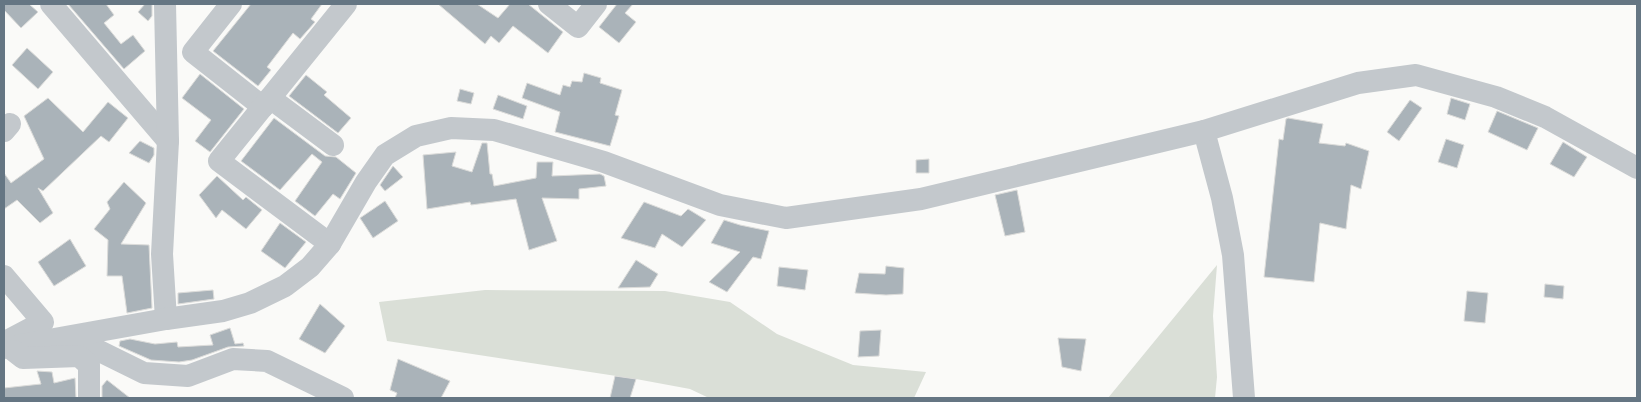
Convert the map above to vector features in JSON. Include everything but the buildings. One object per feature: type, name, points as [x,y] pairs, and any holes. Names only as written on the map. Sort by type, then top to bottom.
[{"type":"street","points":[[51,4],[168,142]]},
{"type":"street","points":[[165,4],[168,142],[162,254],[166,319]]},
{"type":"street","points":[[231,4],[193,52],[333,145]]},
{"type":"street","points":[[330,244],[219,162],[346,4]]},
{"type":"street","points":[[549,4],[578,27],[596,4]]},
{"type":"street","points":[[6,346],[71,338],[166,319],[223,311],[250,303],[285,286],[310,267],[330,244],[366,182],[385,155],[416,136],[450,128],[494,130],[604,162],[720,205],[786,218],[921,199],[1204,131],[1358,83],[1416,75],[1496,97],[1545,117],[1637,168]]},
{"type":"street","points":[[1204,131],[1222,198],[1233,255],[1244,398]]},
{"type":"street","points":[[4,276],[43,322],[6,346]]},
{"type":"street","points":[[71,338],[144,373],[188,376],[233,359],[267,361],[343,398]]},
{"type":"street","points":[[6,346],[23,358],[79,356],[89,365],[89,398]]},
{"type":"shaded area","points":[[1217,265],[1213,316],[1217,377],[1215,398],[1108,398]]},
{"type":"shaded area","points":[[485,290],[665,291],[730,302],[777,334],[853,365],[926,372],[914,398],[709,398],[690,389],[636,379],[387,341],[379,302]]}]
